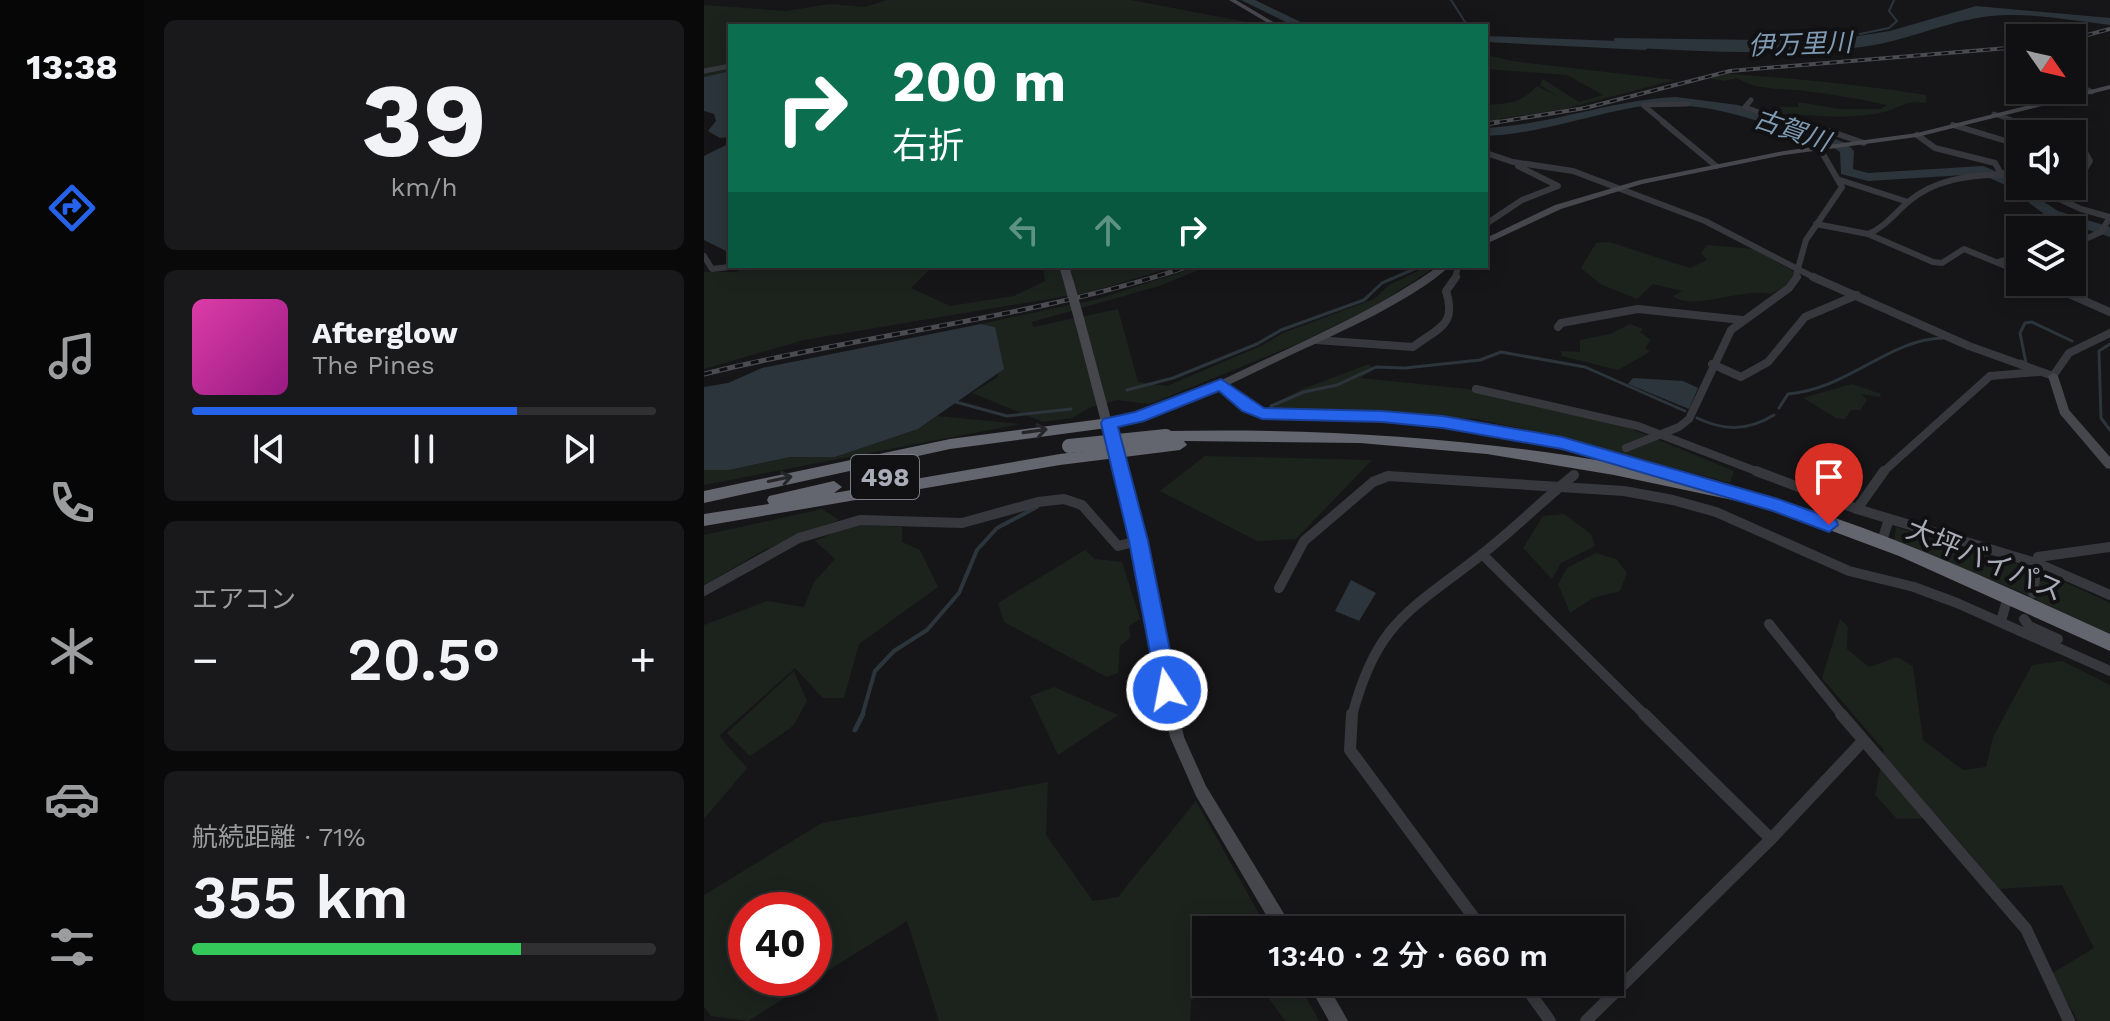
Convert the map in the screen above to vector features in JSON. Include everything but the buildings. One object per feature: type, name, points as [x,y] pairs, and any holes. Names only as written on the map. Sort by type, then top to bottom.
[{"type":"highway","points":[[1221,384],[1248,407],[1262,414],[1382,416],[1474,425],[1562,443],[1778,506]]},
{"type":"highway","points":[[704,497],[950,444],[1109,423]]},
{"type":"highway","name":"大坪バイパス","points":[[704,519],[799,494],[1069,446],[1166,436],[1326,433],[1504,450],[1587,463],[1778,506],[1881,544],[2110,643]]},
{"type":"highway","points":[[704,519],[780,509],[957,474],[1115,450],[1271,443],[1504,450]]},
{"type":"street","points":[[1232,0],[1274,24]]},
{"type":"street","points":[[704,71],[728,66]]},
{"type":"street","points":[[1488,240],[1558,207],[1617,188],[1716,166],[1917,135],[2110,87]]},
{"type":"street","points":[[2086,89],[2110,100]]},
{"type":"street","points":[[1751,100],[1745,107],[1776,115],[1782,118],[1781,122],[1829,131],[1864,143]]},
{"type":"street","points":[[1687,104],[1643,105],[1716,166]]},
{"type":"street","points":[[1994,114],[2012,120]]},
{"type":"street","points":[[1953,125],[2006,141]]},
{"type":"street","points":[[1917,135],[1935,148],[1995,163],[1997,175]]},
{"type":"street","points":[[1626,448],[1679,427],[1695,411],[1712,364],[1731,330],[1789,288],[1816,224],[1842,187],[1824,148]]},
{"type":"street","points":[[1488,154],[1513,162],[1558,186],[1522,200],[1488,223]]},
{"type":"street","points":[[1513,162],[1573,171],[1723,229],[1798,270],[1969,346],[2053,376]]},
{"type":"street","points":[[1868,234],[1883,229],[1908,202],[1942,184],[1997,175],[2006,177]]},
{"type":"street","points":[[1840,180],[1908,202]]},
{"type":"street","points":[[2063,200],[2110,217],[2103,230],[2086,238]]},
{"type":"street","points":[[1816,224],[1868,234],[1933,262],[1942,263],[1964,249],[2006,266]]},
{"type":"street","points":[[704,256],[712,269],[728,267]]},
{"type":"street","points":[[1998,262],[2006,259]]},
{"type":"street","points":[[1065,268],[1109,423],[1138,541],[1177,737],[1201,791],[1277,916]]},
{"type":"street","points":[[1109,423],[1139,417],[1221,384],[1316,340],[1387,306],[1442,268]]},
{"type":"street","points":[[1316,340],[1413,347],[1450,318],[1452,310],[1446,291],[1459,273],[1458,268]]},
{"type":"street","points":[[1712,364],[1741,377],[1768,362],[1805,317],[1857,295]]},
{"type":"street","points":[[2074,296],[2110,312]]},
{"type":"street","points":[[1558,327],[1561,323],[1638,309],[1742,320]]},
{"type":"street","points":[[2053,376],[2069,353],[2110,333]]},
{"type":"street","points":[[1857,509],[1865,490],[1884,470],[1990,376],[2038,372]]},
{"type":"street","points":[[2053,376],[2064,411],[2110,465]]},
{"type":"street","points":[[1476,389],[1612,418],[1857,509],[2039,564],[2110,595]]},
{"type":"street","points":[[1473,916],[1350,750],[1348,737],[1357,694],[1389,632],[1405,612],[1482,554],[1574,475]]},
{"type":"street","points":[[1279,588],[1304,541],[1373,482],[1388,476],[1624,491],[1716,512],[1815,558],[1914,587],[2001,621],[2110,671]]},
{"type":"street","points":[[704,591],[771,552],[857,521],[953,524],[978,521],[1032,503],[1076,501],[1084,505],[1106,537],[1118,546],[1138,541]]},
{"type":"street","points":[[1881,544],[1889,519]]},
{"type":"street","points":[[2033,593],[2038,557],[2110,547]]},
{"type":"street","points":[[1482,554],[1771,839]]},
{"type":"street","points":[[2001,621],[2008,597]]},
{"type":"street","points":[[2024,619],[2029,626],[2078,648],[2083,657]]},
{"type":"street","points":[[1769,624],[1863,741],[2026,929],[2069,1021]]},
{"type":"street","points":[[1586,1021],[1771,839],[1863,741]]},
{"type":"street","points":[[1324,996],[1339,1021]]},
{"type":"street","points":[[1532,996],[1550,1021]]},
{"type":"shaded area","points":[[887,0],[1131,0],[1257,24],[728,24],[728,71],[704,77],[704,5],[787,11],[829,4],[865,7]]},
{"type":"shaded area","points":[[1488,55],[1675,80],[1564,109],[1488,121],[1488,105],[1516,101],[1537,86],[1558,96],[1540,85],[1543,79],[1579,102],[1603,95],[1567,75],[1488,69]]},
{"type":"shaded area","points":[[1729,74],[1901,91],[1926,95],[1926,103],[1908,103],[1884,112],[1859,116],[1783,114],[1779,107],[1798,107],[1798,102],[1840,109],[1881,109],[1887,105],[1761,87],[1737,78],[1724,81],[1709,78]]},
{"type":"shaded area","points":[[1609,242],[1690,268],[1707,260],[1701,253],[1707,245],[1754,249],[1794,272],[1788,284],[1771,294],[1693,301],[1673,296],[1682,291],[1653,284],[1637,299],[1600,284],[1581,268],[1596,243]]},
{"type":"shaded area","points":[[744,268],[931,268],[911,288],[950,306],[1014,296],[1045,281],[1043,268],[1170,268],[1090,292],[804,340],[704,369],[704,272],[736,272]]},
{"type":"shaded area","points":[[1194,268],[1204,268],[1159,286],[1032,322],[1033,327],[1118,309],[1138,382],[1167,386],[1261,346],[1283,333],[1374,299],[1389,285],[1424,268],[1434,268],[1375,306],[1297,344],[1150,404],[1117,400],[1089,408],[1072,418],[1043,422],[972,393],[998,377],[995,327],[981,324],[1098,299]]},
{"type":"shaded area","points":[[1630,324],[1643,329],[1640,332],[1651,340],[1645,348],[1650,352],[1618,370],[1562,356],[1561,351],[1580,352],[1580,340],[1610,334]]},
{"type":"shaded area","points":[[1369,364],[1375,369],[1360,378],[1468,389],[1617,423],[1734,471],[1730,483],[1564,438],[1476,419],[1267,408],[1300,390]]},
{"type":"shaded area","points":[[1852,384],[1881,394],[1880,397],[1862,394],[1867,401],[1860,410],[1851,410],[1845,419],[1836,418],[1803,398]]},
{"type":"shaded area","points":[[937,416],[1020,424],[704,485],[704,470],[729,470],[790,457],[835,457],[918,429]]},
{"type":"shaded area","points":[[1205,456],[1372,460],[1296,539],[1257,541],[1160,491]]},
{"type":"shaded area","points":[[822,509],[839,520],[764,550],[704,585],[704,535]]},
{"type":"shaded area","points":[[1564,514],[1591,534],[1595,546],[1561,563],[1552,579],[1523,548],[1543,516]]},
{"type":"shaded area","points":[[854,524],[902,527],[902,542],[920,550],[938,587],[859,644],[844,698],[823,698],[795,668],[719,736],[747,768],[704,819],[704,625],[767,601],[804,607],[814,582],[835,559],[815,541]]},
{"type":"shaded area","points":[[1896,527],[2019,565],[2032,582],[2058,579],[2110,603],[2110,635],[2014,589],[1894,541]]},
{"type":"shaded area","points":[[1085,550],[1095,559],[1122,562],[1140,619],[1129,626],[1130,638],[1120,646],[1118,673],[1107,677],[1004,622],[998,603]]},
{"type":"shaded area","points":[[1596,553],[1616,559],[1627,573],[1620,591],[1593,598],[1570,613],[1558,584],[1567,568]]},
{"type":"shaded area","points":[[1840,619],[1848,627],[1847,649],[1869,667],[1897,657],[1913,666],[1923,740],[1963,770],[1986,767],[1993,737],[2032,665],[2062,661],[2110,685],[2110,1021],[2078,1021],[2051,974],[2094,948],[2062,885],[2000,889],[1939,818],[1897,819],[1875,795],[1884,750],[1822,678]]},
{"type":"shaded area","points":[[794,671],[807,701],[793,726],[750,756],[727,733]]},
{"type":"shaded area","points":[[1054,687],[1118,715],[1058,755],[1030,696]]},
{"type":"shaded area","points":[[1048,782],[1046,835],[1093,901],[1118,897],[1196,801],[1260,916],[1192,916],[1192,996],[1196,996],[1191,1001],[1190,1021],[939,1021],[907,921],[832,968],[832,892],[728,892],[728,996],[788,996],[748,1021],[711,1016],[704,1007],[704,895],[822,823]]},
{"type":"shaded area","points":[[1267,996],[1306,996],[1319,1021],[1285,1021]]},
{"type":"water","points":[[1976,6],[2110,18],[2110,25],[1999,15],[1966,20],[1870,46],[1794,52],[1615,47],[1614,38],[1826,41],[1890,31]]},
{"type":"water","points":[[728,71],[728,137],[720,138],[708,131],[716,121],[714,114],[704,111],[704,77]]},
{"type":"water","points":[[728,144],[728,252],[704,240],[704,156]]},
{"type":"water","points":[[981,324],[995,327],[1004,369],[918,429],[835,457],[790,457],[729,470],[704,470],[704,387],[728,383],[762,368]]},
{"type":"water","points":[[1633,378],[1683,381],[1698,388],[1689,409],[1628,384]]},
{"type":"water","points":[[1351,580],[1376,593],[1359,621],[1335,611]]},
{"type":"waterway","name":"伊万里川","points":[[1246,0],[1299,24]]},
{"type":"waterway","points":[[1451,0],[1470,24]]},
{"type":"waterway","points":[[1860,34],[1889,28],[1897,21],[1889,11],[1894,0]]},
{"type":"waterway","points":[[1842,36],[1852,35]]},
{"type":"waterway","name":"伊万里川","points":[[1488,39],[1645,46]]},
{"type":"waterway","name":"古賀川","points":[[1488,132],[1510,131],[1638,103],[1676,101],[1733,108],[1841,146],[1847,151],[1846,171],[1868,177],[1983,170],[2010,182],[2053,214],[2110,232]]},
{"type":"waterway","name":"古賀川","points":[[1127,390],[1173,378],[1257,344],[1281,330],[1364,300],[1382,283],[1416,268]]},
{"type":"waterway","points":[[2021,361],[2026,363],[2020,333],[2025,323],[2032,322],[2072,341]]},
{"type":"waterway","points":[[1779,408],[1788,394],[1830,383],[1904,346],[1943,338]]},
{"type":"waterway","points":[[2110,344],[2099,351],[2101,418],[2110,430]]},
{"type":"waterway","points":[[1271,406],[1304,392],[1337,385],[1376,367],[1405,368],[1480,360],[1501,352],[1585,367],[1685,411]]},
{"type":"waterway","name":"古賀川","points":[[956,402],[1007,416],[1071,409]]},
{"type":"waterway","points":[[1697,418],[1736,427],[1755,424],[1774,415]]},
{"type":"waterway","points":[[862,716],[875,671],[894,651],[927,630],[959,593],[977,550],[997,528],[1037,507]]},
{"type":"waterway","points":[[855,730],[862,716]]},
{"type":"railway","points":[[2086,35],[2110,29]]},
{"type":"railway","points":[[1488,124],[1585,108],[1730,71],[2006,48]]},
{"type":"railway","points":[[1488,124],[1498,122]]},
{"type":"railway","points":[[704,374],[1070,299],[1183,268]]},
{"type":"route","points":[[1167,690],[1138,541],[1109,423],[1139,417],[1221,384],[1248,407],[1262,414],[1382,416],[1474,425],[1562,443],[1778,506],[1829,525]]}]
